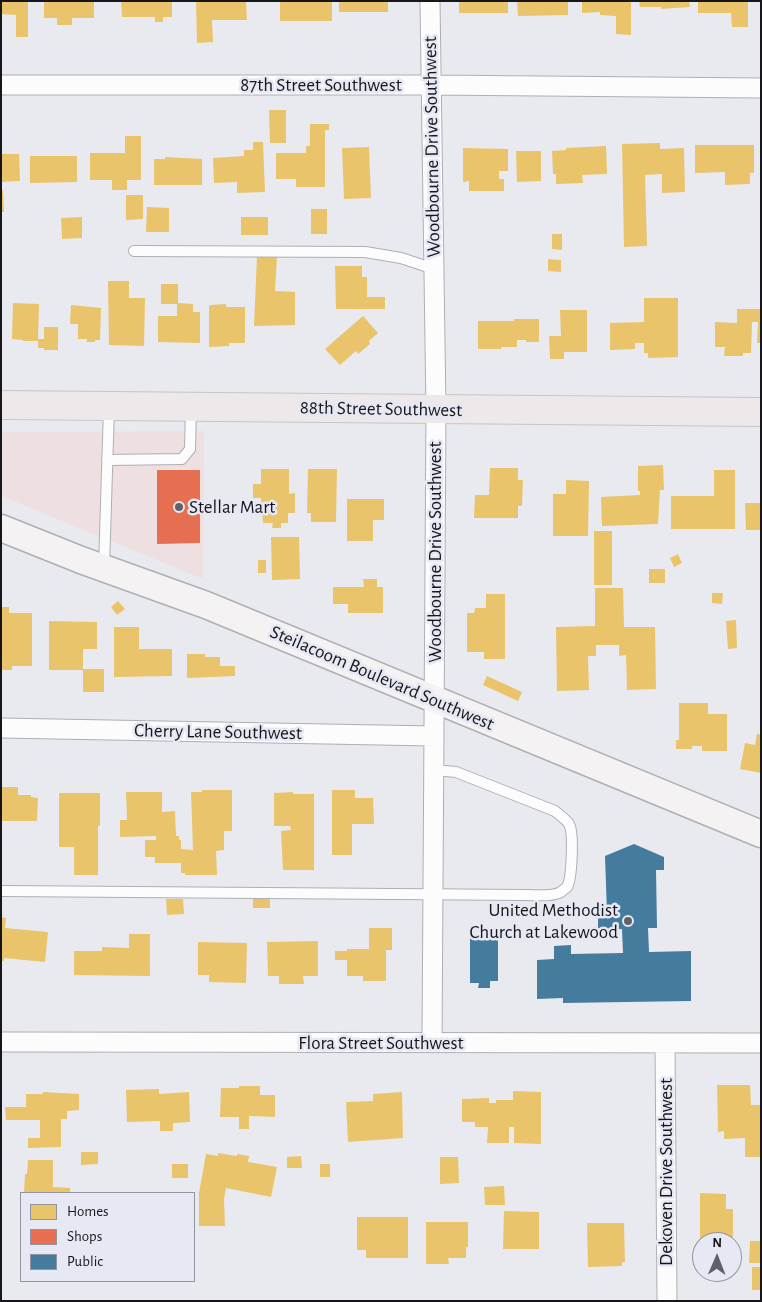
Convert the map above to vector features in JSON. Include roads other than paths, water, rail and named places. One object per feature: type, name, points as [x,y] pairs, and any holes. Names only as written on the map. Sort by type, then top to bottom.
[{"type":"main road","name":"88th Street Southwest","points":[[1,405],[761,412]]},
{"type":"main road","name":"Steilacoom Boulevard Southwest","points":[[1,528],[206,605],[761,834]]},
{"type":"street","name":"Woodbourne Drive Southwest","points":[[430,1],[436,410],[432,1042]]},
{"type":"street","name":"87th Street Southwest","points":[[1,85],[431,85],[761,88]]},
{"type":"street","name":"Cherry Lane Southwest","points":[[1,728],[434,736]]},
{"type":"street","name":"Flora Street Southwest","points":[[1,1042],[761,1043]]},
{"type":"street","name":"Dekoven Drive Southwest","points":[[665,1043],[667,1301]]},
{"type":"lane","points":[[134,251],[365,252],[401,258],[434,269]]},
{"type":"lane","points":[[104,568],[109,406]]},
{"type":"lane","points":[[107,460],[182,459],[190,449],[191,407]]},
{"type":"lane","points":[[1,892],[544,895],[560,892],[567,887],[570,877],[572,832],[569,824],[555,811],[456,772],[434,770]]},
{"type":"place","name":"Stellar Mart","points":[[179,507]]},
{"type":"place","name":"United Methodist Church at Lakewood","points":[[628,921]]}]
